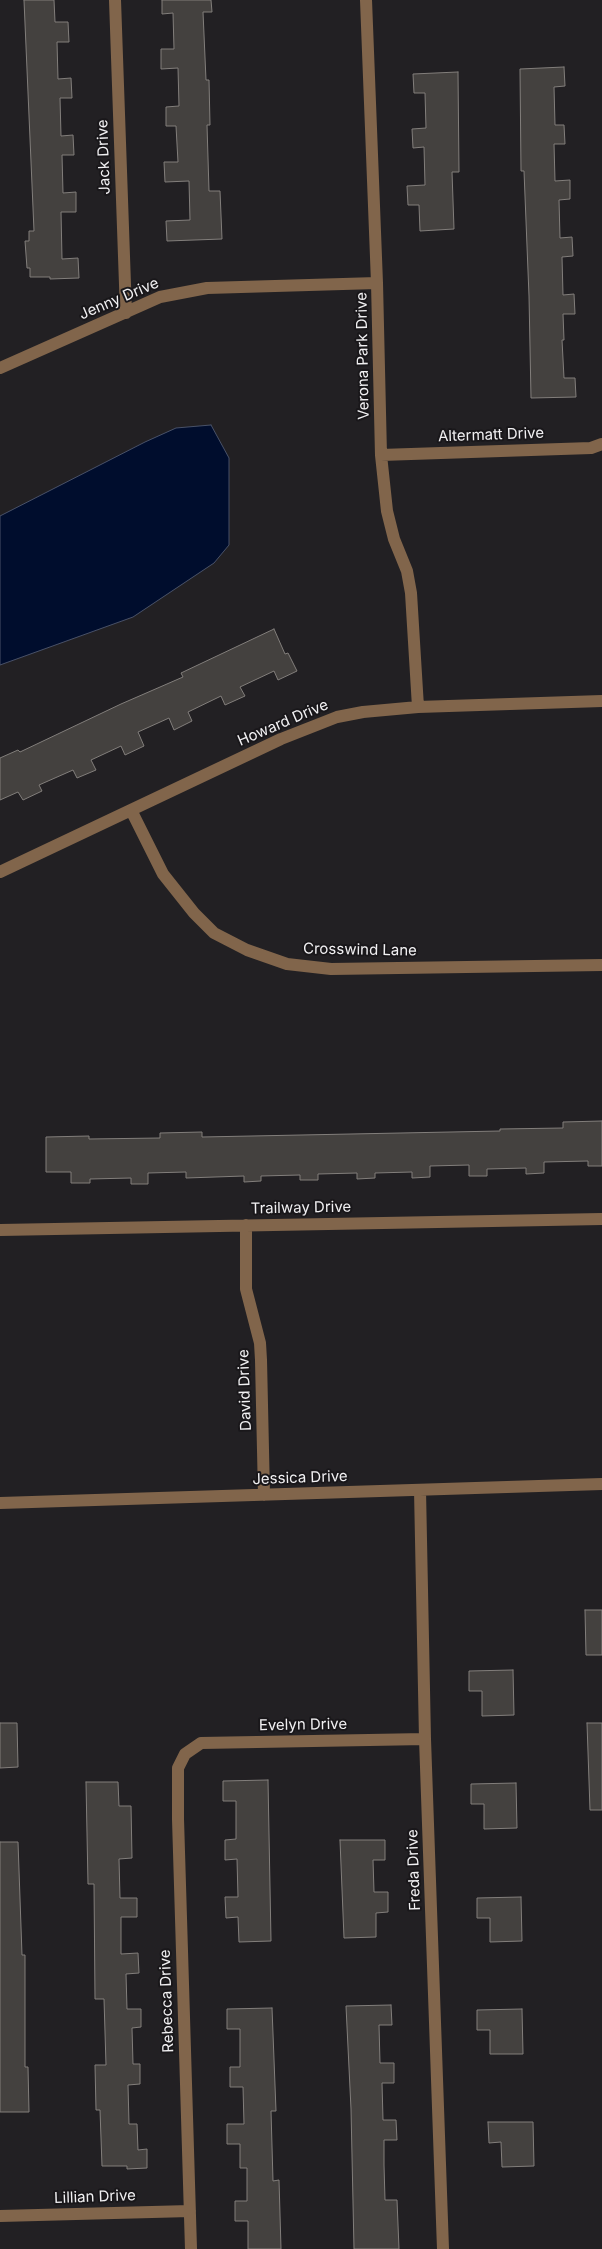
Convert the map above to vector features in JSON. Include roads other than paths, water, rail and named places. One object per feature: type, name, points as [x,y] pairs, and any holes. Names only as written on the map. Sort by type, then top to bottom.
[{"type":"street","name":"Jack Drive","points":[[115,0],[126,313]]},
{"type":"street","name":"Verona Park Drive","points":[[366,0],[377,283],[381,455],[387,511],[394,539],[407,571],[411,593],[418,707]]},
{"type":"street","name":"Jenny Drive","points":[[0,368],[160,297],[207,288],[377,283]]},
{"type":"street","name":"Altermatt Drive","points":[[381,455],[591,448],[602,444]]},
{"type":"street","name":"Howard Drive","points":[[0,872],[309,727],[362,712],[418,707],[602,701]]},
{"type":"street","name":"Crosswind Lane","points":[[132,810],[163,874],[194,913],[214,933],[246,950],[287,964],[331,969],[602,965]]},
{"type":"street","name":"Trailway Drive","points":[[0,1230],[602,1219]]},
{"type":"street","name":"David Drive","points":[[246,1225],[246,1289],[260,1343],[264,1495]]},
{"type":"street","name":"Jessica Drive","points":[[0,1503],[602,1484]]},
{"type":"street","name":"Freda Drive","points":[[420,1490],[425,1738],[443,2249]]},
{"type":"street","name":"Evelyn Drive","points":[[185,1754],[201,1743],[425,1738]]},
{"type":"street","name":"Rebecca Drive","points":[[185,1754],[178,1768],[178,1819],[191,2249]]},
{"type":"street","name":"Lillian Drive","points":[[0,2216],[190,2211]]},
{"type":"water","points":[[211,425],[229,458],[229,545],[214,563],[133,617],[0,665],[0,516],[176,428]]}]
